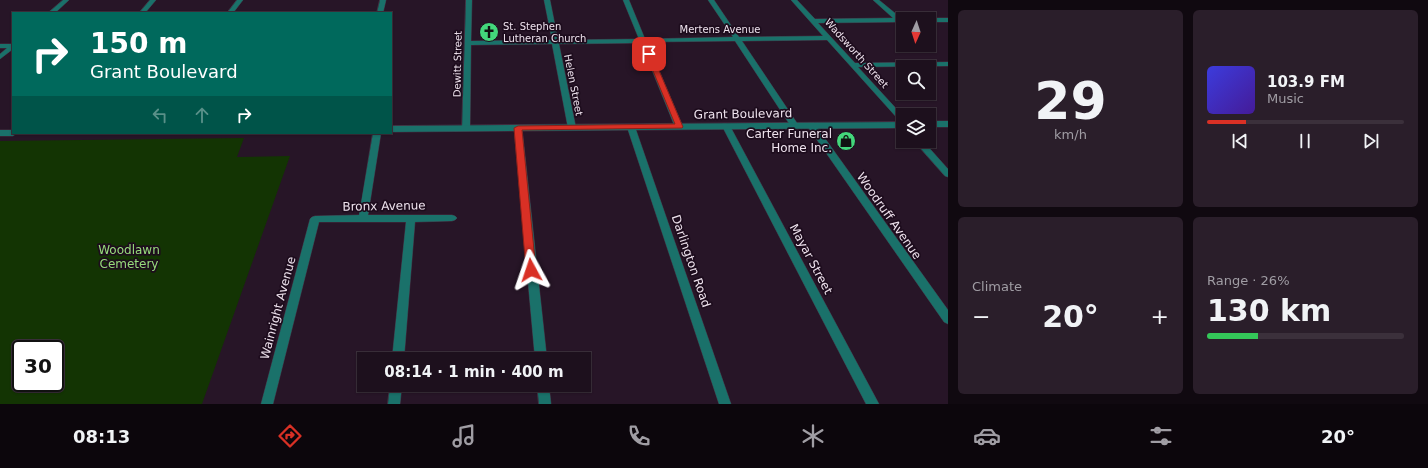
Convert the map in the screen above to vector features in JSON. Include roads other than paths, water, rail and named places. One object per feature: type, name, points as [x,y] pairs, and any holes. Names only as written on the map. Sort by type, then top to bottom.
[{"type":"street","points":[[52,12],[66,0]]},
{"type":"street","points":[[143,12],[154,0]]},
{"type":"street","points":[[231,12],[240,0]]},
{"type":"street","points":[[380,12],[383,0]]},
{"type":"street","name":"Dewitt Street","points":[[466,129],[469,0]]},
{"type":"street","name":"Helen Street","points":[[547,0],[572,128]]},
{"type":"street","points":[[626,0],[680,127]]},
{"type":"street","points":[[711,0],[795,126]]},
{"type":"street","name":"Wadsworth Street","points":[[794,0],[896,112]]},
{"type":"street","points":[[876,0],[896,16]]},
{"type":"street","points":[[813,21],[896,20]]},
{"type":"street","points":[[936,20],[948,20]]},
{"type":"street","name":"Mertens Avenue","points":[[468,43],[555,40],[828,38]]},
{"type":"street","points":[[0,46],[12,46]]},
{"type":"street","points":[[0,58],[12,47]]},
{"type":"street","points":[[853,65],[948,64]]},
{"type":"street","name":"Grant Boulevard","points":[[392,129],[896,124]]},
{"type":"street","points":[[936,124],[948,124]]},
{"type":"street","name":"Mayar Street","points":[[726,126],[873,404]]},
{"type":"street","name":"Woodruff Avenue","points":[[811,126],[916,276],[948,319]]},
{"type":"street","name":"Darlington Road","points":[[631,127],[725,404]]},
{"type":"street","points":[[518,128],[539,352]]},
{"type":"street","points":[[0,133],[12,133]]},
{"type":"street","points":[[363,219],[377,134]]},
{"type":"street","points":[[924,148],[948,174]]},
{"type":"street","points":[[399,352],[411,218]]},
{"type":"street","name":"Bronx Avenue","points":[[315,219],[452,218]]},
{"type":"street","name":"Wainright Avenue","points":[[266,404],[315,219]]},
{"type":"street","points":[[394,404],[395,392]]},
{"type":"street","points":[[544,392],[545,404]]},
{"type":"place","name":"St. Stephen Lutheran Church","points":[[489,32]]},
{"type":"place","name":"Carter Funeral Home Inc.","points":[[846,141]]},
{"type":"park label","name":"Woodlawn Cemetery","points":[[129,257]]}]
